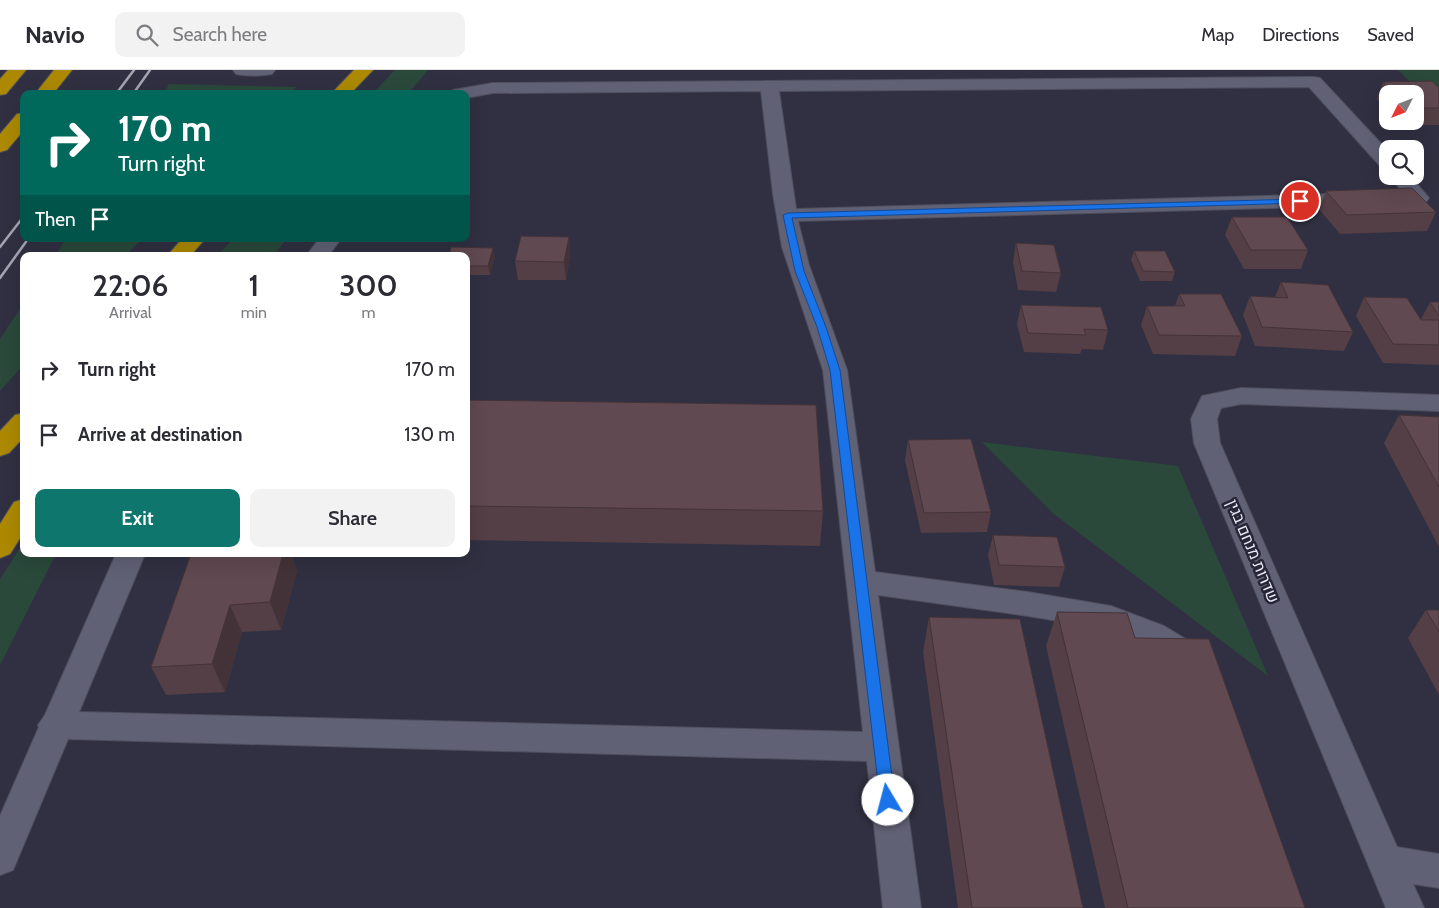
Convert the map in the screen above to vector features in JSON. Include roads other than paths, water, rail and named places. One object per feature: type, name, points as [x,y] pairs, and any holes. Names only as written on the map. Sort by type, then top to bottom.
[{"type":"highway","points":[[0,90],[16,70]]},
{"type":"highway","points":[[47,90],[63,70]]},
{"type":"highway","points":[[344,90],[364,70]]},
{"type":"highway","points":[[0,146],[20,123]]},
{"type":"highway","points":[[0,447],[20,425]]},
{"type":"highway","points":[[0,547],[20,515]]},
{"type":"street","points":[[242,70],[266,70]]},
{"type":"street","points":[[470,92],[493,88],[1314,82],[1379,154]]},
{"type":"street","points":[[769,86],[788,215],[800,271],[822,327],[835,370],[880,747],[902,908]]},
{"type":"street","points":[[788,215],[1419,198],[1407,185]]},
{"type":"street","points":[[320,252],[328,242]]},
{"type":"street","name":"שדרות מנחם בגין","points":[[1405,908],[1207,443],[1204,419],[1211,402],[1241,396],[1439,403]]},
{"type":"street","points":[[0,858],[55,725],[129,557]]},
{"type":"street","points":[[861,581],[1028,604],[1111,618],[1153,635],[1194,658]]},
{"type":"street","points":[[55,725],[880,747]]},
{"type":"street","points":[[1386,862],[1439,871]]},
{"type":"railway","points":[[119,90],[134,70]]},
{"type":"railway","points":[[136,90],[150,70]]},
{"type":"railway","points":[[0,247],[20,221]]},
{"type":"railway","points":[[0,278],[26,242]]}]
